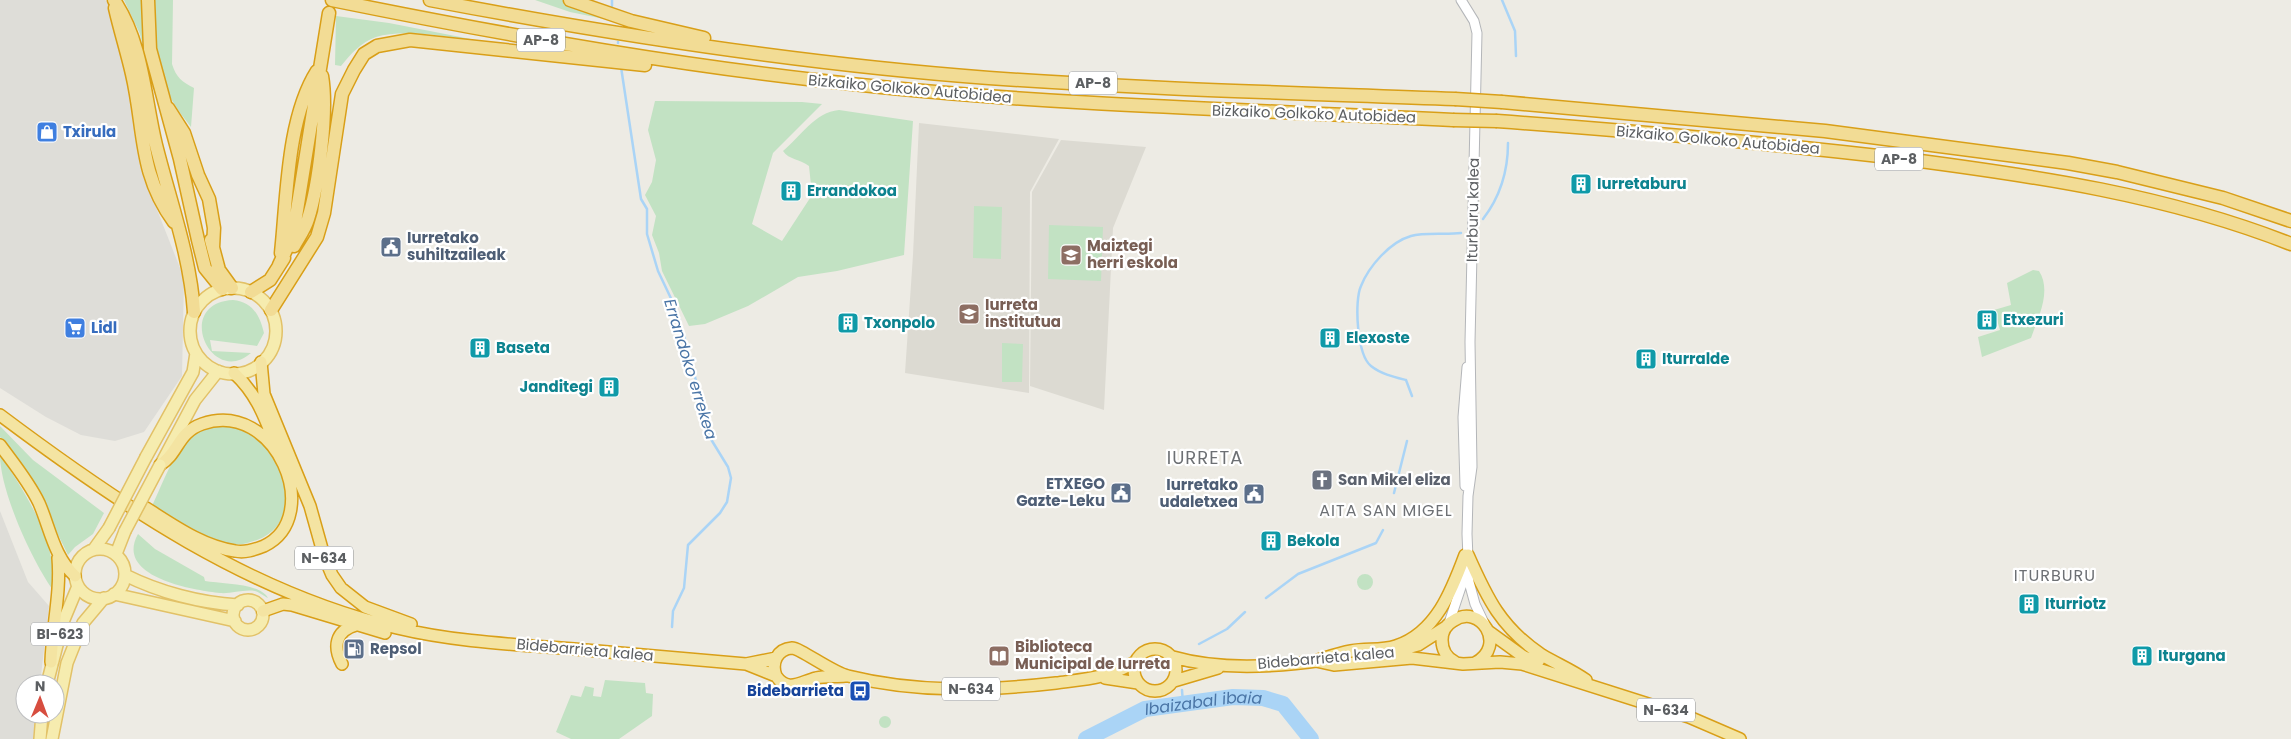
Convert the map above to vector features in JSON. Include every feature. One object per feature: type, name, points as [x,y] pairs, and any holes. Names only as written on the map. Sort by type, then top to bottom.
[{"type":"highway","points":[[114,0],[122,42],[155,140],[179,228],[190,276],[194,312]]},
{"type":"highway","points":[[114,0],[133,34],[152,186],[161,204],[179,228]]},
{"type":"highway","points":[[148,0],[150,49],[191,206],[205,268],[227,288]]},
{"type":"highway","name":"Bizkaiko Golkoko Autobidea","points":[[332,0],[603,51],[751,72],[881,87],[1095,104],[1497,121],[1688,136],[1979,168],[2116,192],[2161,202],[2247,227],[2291,244]]},
{"type":"highway","name":"Bizkaiko Golkoko Autobidea","points":[[430,0],[589,29],[732,49],[988,78],[1455,99],[1825,131],[2068,163],[2117,172],[2223,198],[2291,221]]},
{"type":"highway","points":[[570,0],[632,21],[704,38],[732,49]]},
{"type":"highway","points":[[250,292],[270,280],[293,235],[329,13]]},
{"type":"highway","points":[[270,310],[278,297],[308,262],[324,235],[332,201],[345,89],[364,54],[388,42],[410,40],[736,75],[751,72]]},
{"type":"highway","points":[[164,102],[177,119],[184,133],[204,189],[218,270],[227,288]]},
{"type":"highway","name":"N-634","points":[[261,362],[264,394],[310,506],[324,556],[341,588],[365,607],[384,616],[408,624],[501,643]]},
{"type":"highway","points":[[78,472],[113,488],[198,539],[220,549],[237,552],[252,551],[279,536],[287,522],[292,505],[291,491],[278,450],[259,403],[248,386],[234,374]]},
{"type":"highway","name":"N-634","points":[[0,415],[78,472],[158,525],[223,562],[335,609],[378,623],[424,634]]},
{"type":"highway","points":[[160,465],[169,459],[186,431],[202,424],[217,421],[248,425],[270,441],[278,450]]},
{"type":"highway","points":[[0,445],[20,472],[38,503],[57,551],[76,581]]},
{"type":"highway","points":[[52,662],[52,638],[59,585],[57,551]]},
{"type":"highway","points":[[1316,661],[1350,651],[1396,646],[1415,636],[1432,620],[1445,603],[1466,555]]},
{"type":"highway","points":[[1466,555],[1485,594],[1498,616],[1509,629],[1528,646],[1575,672],[1591,684]]},
{"type":"highway","points":[[263,611],[283,604],[292,604],[356,625],[406,637],[424,634]]},
{"type":"highway","name":"N-634","points":[[1447,625],[1456,618],[1472,617],[1524,657],[1591,684]]},
{"type":"highway","points":[[342,664],[336,651],[338,636],[344,630],[356,625]]},
{"type":"highway","points":[[1447,625],[1442,641],[1443,648],[1446,655],[1458,663]]},
{"type":"highway","name":"Bidebarrieta kalea","points":[[1230,666],[1316,661],[1408,650],[1447,625]]},
{"type":"highway","points":[[1473,664],[1486,654],[1490,639],[1487,629]]},
{"type":"highway","name":"Bidebarrieta kalea","points":[[424,634],[501,643],[746,664]]},
{"type":"highway","points":[[776,676],[774,664],[776,658],[780,653],[790,648],[802,650],[809,658],[845,676]]},
{"type":"highway","name":"N-634","points":[[1135,662],[1144,652],[1156,648],[1168,652],[1173,657],[1192,663],[1230,666]]},
{"type":"highway","points":[[1173,657],[1177,669],[1174,680]]},
{"type":"highway","points":[[746,664],[776,658]]},
{"type":"highway","points":[[804,682],[811,672],[809,658]]},
{"type":"highway","name":"N-634","points":[[1316,661],[1334,665],[1412,658],[1473,664],[1500,662],[1522,664],[1591,684],[1689,717],[1740,739]]},
{"type":"highway","points":[[1097,678],[1119,672],[1135,662]]},
{"type":"highway","points":[[1135,662],[1135,676],[1138,682]]},
{"type":"highway","points":[[746,664],[776,676],[787,685],[799,685],[817,678],[845,676]]},
{"type":"highway","name":"N-634","points":[[845,676],[902,686],[984,689],[1097,678],[1138,682],[1154,691],[1166,688],[1174,680],[1230,666]]},
{"type":"main road","points":[[227,288],[250,292],[258,296],[270,310],[275,323],[275,337],[271,350],[253,368],[234,374],[218,371],[206,364],[196,353],[190,333],[194,312],[200,302],[210,294],[227,288]]},
{"type":"main road","points":[[94,549],[109,528],[192,372],[196,353]]},
{"type":"main road","points":[[116,554],[125,532],[195,400],[218,371]]},
{"type":"main road","points":[[109,596],[120,589],[125,575],[121,560],[116,554],[102,548],[88,551],[78,562],[76,581],[89,596],[109,596],[235,621],[244,630],[253,630],[262,621],[263,611],[254,601],[246,600],[238,604],[187,597],[154,588],[125,575]]},
{"type":"main road","name":"BI-623","points":[[49,674],[76,581]]},
{"type":"main road","name":"BI-623","points":[[52,739],[67,663],[83,624],[109,596]]},
{"type":"main road","points":[[235,621],[234,612],[238,604]]},
{"type":"main road","points":[[40,739],[41,724]]},
{"type":"street","name":"Iturburu kalea","points":[[1461,0],[1474,20],[1477,33],[1470,342]]},
{"type":"street","points":[[1447,625],[1462,584],[1466,555],[1472,452],[1470,342]]},
{"type":"street","points":[[1468,496],[1465,490],[1463,417],[1470,342]]},
{"type":"street","points":[[1463,417],[1467,408],[1468,382],[1471,371]]},
{"type":"street","points":[[1463,417],[1467,424],[1468,444],[1472,452]]},
{"type":"street","points":[[1466,555],[1474,604],[1487,629]]},
{"type":"shaded area","points":[[0,0],[105,0],[110,4],[124,64],[148,187],[184,278],[182,376],[144,432],[115,441],[81,435],[46,417],[0,388]]},
{"type":"shaded area","name":"Iurreta institutua","points":[[919,123],[1059,139],[1030,192],[1029,393],[905,373]]},
{"type":"shaded area","name":"Maiztegi herri eskola","points":[[1061,140],[1146,147],[1113,228],[1104,410],[1030,386],[1032,192]]},
{"type":"shaded area","points":[[0,511],[28,582],[49,606],[41,674],[15,674],[15,724],[36,724],[34,739],[0,739]]},
{"type":"green space","points":[[124,0],[143,0],[144,35],[150,76],[140,34]]},
{"type":"green space","points":[[155,0],[173,0],[172,64],[180,79],[194,88],[191,127],[173,102],[163,78],[156,39]]},
{"type":"green space","points":[[535,0],[562,0],[619,22],[570,12]]},
{"type":"green space","points":[[336,16],[389,23],[511,47],[443,36],[407,33],[390,34],[376,37],[366,42],[341,66],[335,65]]},
{"type":"green space","points":[[655,101],[802,102],[822,104],[773,153],[752,224],[782,241],[812,195],[809,166],[788,156],[783,151],[808,126],[823,115],[839,110],[913,121],[904,255],[837,271],[798,277],[748,306],[705,324],[689,326],[662,271],[659,253],[652,235],[656,216],[645,195],[652,182],[656,160],[648,130]]},
{"type":"green space","points":[[974,206],[1002,207],[1001,259],[973,258]]},
{"type":"green space","points":[[1049,225],[1103,227],[1101,281],[1048,279]]},
{"type":"green space","points":[[2033,270],[2039,271],[2043,279],[2044,296],[2031,338],[1982,357],[1978,337],[2000,330],[1994,310],[2011,305],[2007,283]]},
{"type":"green space","points":[[233,300],[240,301],[251,307],[258,316],[264,333],[257,346],[210,340],[212,351],[251,353],[236,361],[223,360],[212,352],[205,341],[202,327],[205,314],[215,305]]},
{"type":"green space","points":[[1002,343],[1023,344],[1022,382],[1002,382]]},
{"type":"green space","points":[[220,425],[243,430],[258,437],[271,453],[283,480],[285,509],[280,522],[271,532],[257,540],[244,544],[231,544],[210,538],[152,506],[175,456],[191,433],[197,429]]},
{"type":"green space","points":[[0,426],[33,460],[104,513],[93,534],[75,547],[68,555],[30,477],[0,437]]},
{"type":"green space","points":[[0,455],[30,502],[38,519],[50,554],[53,590],[27,544],[11,506],[1,470]]},
{"type":"green space","points":[[138,534],[155,549],[204,577],[205,581],[257,589],[268,598],[255,591],[220,593],[192,589],[160,578],[146,571],[137,561],[134,549]]},
{"type":"green space","points":[[1365,574],[1373,582],[1365,590],[1357,582]]},
{"type":"green space","points":[[605,680],[645,683],[646,693],[653,694],[652,716],[619,739],[571,739],[556,732],[571,695],[581,697],[585,686],[594,688],[593,696],[601,697]]},
{"type":"green space","points":[[883,716],[887,716],[891,722],[887,728],[883,728],[879,724],[879,720]]},
{"type":"waterway","name":"Errandoko errekea","points":[[612,0],[612,6]]},
{"type":"waterway","points":[[1502,0],[1515,31],[1516,56]]},
{"type":"waterway","name":"Errandoko errekea","points":[[621,67],[641,199],[647,209],[647,234],[658,271],[676,309],[690,356],[709,436],[728,467],[731,478],[727,502],[720,513],[688,545],[684,588],[673,611],[672,627]]},
{"type":"waterway","points":[[1483,219],[1494,202],[1505,174],[1508,143]]},
{"type":"waterway","points":[[1412,396],[1406,380],[1379,371],[1366,360],[1360,340],[1357,315],[1361,286],[1369,271],[1381,256],[1403,239],[1422,234],[1461,233]]},
{"type":"waterway","points":[[1394,493],[1407,441]]},
{"type":"waterway","points":[[1266,598],[1298,574],[1376,543],[1383,530]]},
{"type":"waterway","points":[[1199,644],[1227,629],[1245,612]]},
{"type":"waterway","points":[[1182,690],[1183,704]]},
{"type":"waterway","name":"Ibaizabal ibaia","points":[[1086,739],[1145,709],[1233,697],[1263,698],[1283,704],[1311,739]]},
{"type":"place","name":"Txirula","points":[[47,132]]},
{"type":"place","name":"Iurretaburu","points":[[1581,184]]},
{"type":"place","name":"Errandokoa","points":[[791,191]]},
{"type":"place","name":"Iurretako suhiltzaileak","points":[[391,247]]},
{"type":"place","name":"Maiztegi herri eskola","points":[[1071,255]]},
{"type":"place","name":"Iurreta institutua","points":[[969,314]]},
{"type":"place","name":"Etxezuri","points":[[1987,320]]},
{"type":"place","name":"Txonpolo","points":[[848,323]]},
{"type":"place","name":"Lidl","points":[[75,328]]},
{"type":"place","name":"Elexoste","points":[[1330,338]]},
{"type":"place","name":"Baseta","points":[[480,348]]},
{"type":"place","name":"Iturralde","points":[[1646,359]]},
{"type":"place","name":"Janditegi","points":[[609,387]]},
{"type":"place","name":"San Mikel eliza","points":[[1322,480]]},
{"type":"place","name":"ETXEGO Gazte-Leku","points":[[1121,493]]},
{"type":"place","name":"Iurretako udaletxea","points":[[1254,494]]},
{"type":"place","name":"Bekola","points":[[1271,541]]},
{"type":"place","name":"Iturriotz","points":[[2029,604]]},
{"type":"place","name":"Repsol","points":[[354,649]]},
{"type":"place","name":"Biblioteca Municipal de Iurreta","points":[[999,656]]},
{"type":"place","name":"Iturgana","points":[[2142,656]]},
{"type":"place","name":"Bidebarrieta","points":[[860,691]]},
{"type":"district","name":"IURRETA","points":[[1205,458]]},
{"type":"district","name":"AITA SAN MIGEL","points":[[1386,510]]},
{"type":"district","name":"ITURBURU","points":[[2055,575]]}]
